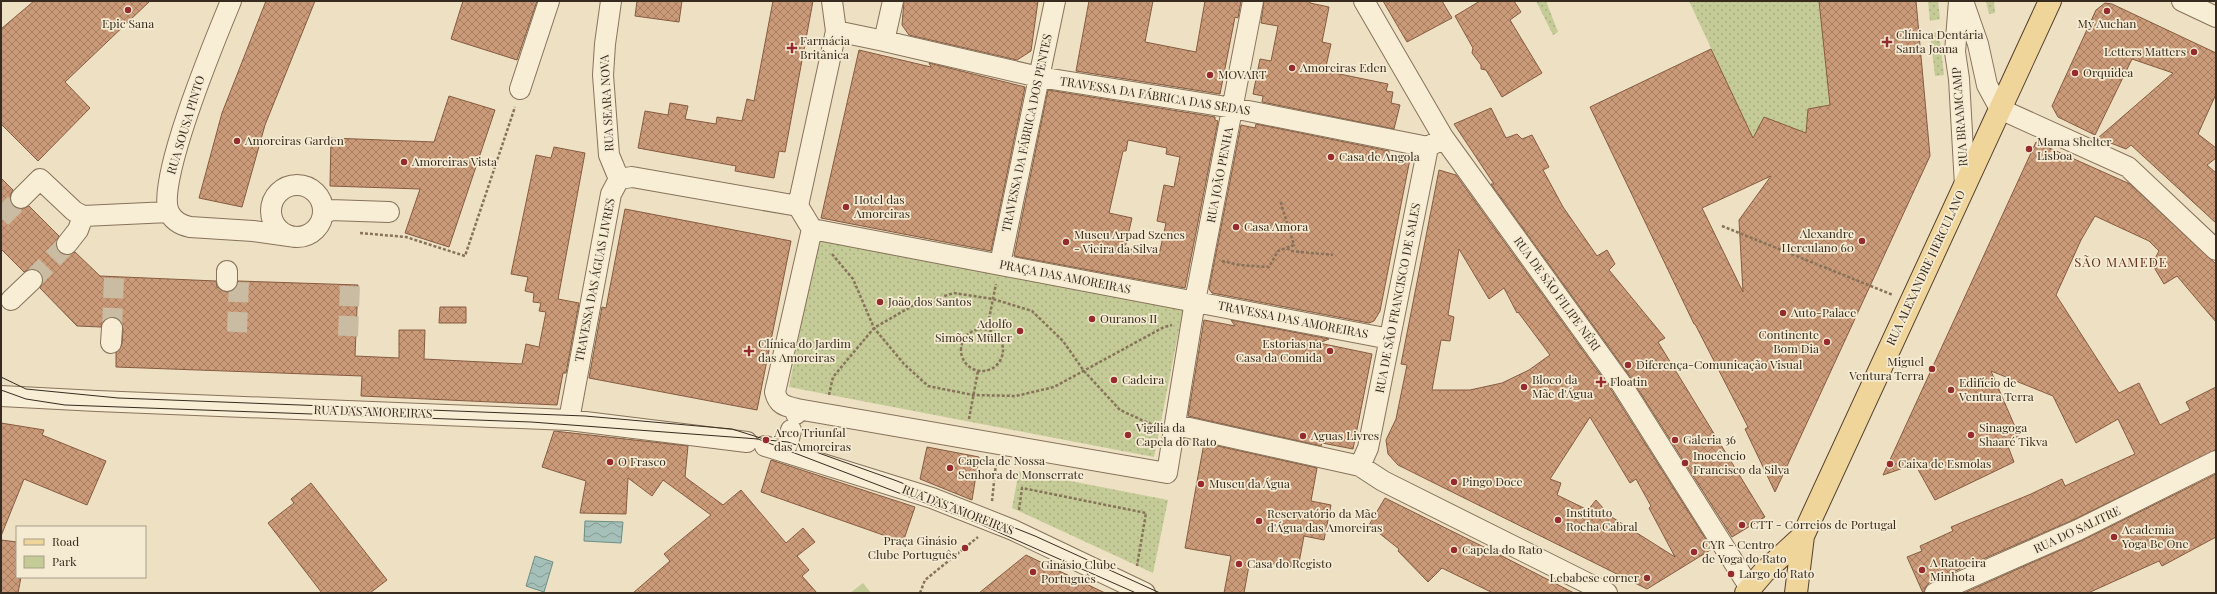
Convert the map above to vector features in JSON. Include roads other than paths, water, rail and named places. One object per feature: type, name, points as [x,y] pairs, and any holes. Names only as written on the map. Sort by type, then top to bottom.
[{"type":"main road","name":"RUA ALEXANDRE HERCULANO","points":[[1796,593],[1803,536],[1909,301],[1965,186],[2050,1]]},
{"type":"main road","name":"RUA ALEXANDRE HERCULANO","points":[[1754,587],[1803,536]]},
{"type":"street","name":"RUA SOUSA PINTO","points":[[169,212],[167,199],[172,167],[185,122],[200,77],[231,1]]},
{"type":"street","points":[[520,89],[549,1]]},
{"type":"street","name":"RUA SEARA NOVA","points":[[611,1],[605,44],[604,75],[609,155],[619,179]]},
{"type":"street","points":[[795,418],[777,400],[775,392],[812,229],[798,206],[836,31],[832,1]]},
{"type":"street","points":[[884,41],[893,1]]},
{"type":"street","name":"TRAVESSA DA FÁBRICA DOS PENTES","points":[[1000,264],[1055,1]]},
{"type":"street","name":"RUA JOÃO PENHA","points":[[1194,310],[1253,1]]},
{"type":"street","name":"RUA DE SÃO FILIPE NÉRI","points":[[1364,1],[1436,142],[1620,382],[1754,587]]},
{"type":"street","name":"RUA BRAAMCAMP","points":[[1959,1],[1955,52],[1959,79],[1965,186]]},
{"type":"street","points":[[1963,1],[1978,44],[1987,85],[2000,109],[2128,167],[2216,250]]},
{"type":"street","points":[[2182,1],[2216,17]]},
{"type":"street","name":"TRAVESSA DA FÁBRICA DAS SEDAS","points":[[836,31],[1039,76],[1436,142]]},
{"type":"street","name":"RUA DE SÃO FRANCISCO DE SALES","points":[[1360,466],[1368,448],[1390,339],[1436,142]]},
{"type":"street","points":[[619,179],[632,177],[798,206]]},
{"type":"street","points":[[21,198],[40,179],[74,211],[83,216],[169,212],[180,225],[190,227],[253,230],[296,237],[314,232],[320,224],[323,215],[323,206],[320,198],[307,186],[289,185],[282,189],[271,204],[262,223],[253,230]]},
{"type":"street","name":"TRAVESSA DAS ÁGUAS LIVRES","points":[[569,420],[611,194],[619,179]]},
{"type":"street","points":[[271,204],[273,222],[278,230],[286,235],[296,237]]},
{"type":"street","points":[[323,215],[330,210],[389,212]]},
{"type":"street","points":[[67,244],[78,230],[83,216]]},
{"type":"street","name":"PRAÇA DAS AMOREIRAS","points":[[812,229],[1000,264],[1194,310]]},
{"type":"street","points":[[12,300],[32,280]]},
{"type":"street","points":[[795,418],[825,414],[999,442],[1167,473],[1194,310]]},
{"type":"street","name":"TRAVESSA DAS AMOREIRAS","points":[[1194,310],[1390,339]]},
{"type":"street","name":"RUA DAS AMOREIRAS","points":[[6,393],[97,402],[569,420],[756,444],[912,491],[989,520],[1145,593]]},
{"type":"street","points":[[786,452],[795,418]]},
{"type":"street","points":[[1175,432],[1360,466],[1383,481],[1607,593]]},
{"type":"street","name":"RUA DO SALITRE","points":[[1935,593],[2078,530],[2216,461]]},
{"type":"water","points":[[585,521],[623,522],[621,543],[584,541]]},
{"type":"water","points":[[535,556],[553,562],[544,592],[526,586]]},
{"type":"tunnel","points":[[1,218],[21,198]]},
{"type":"tunnel","points":[[32,280],[67,244]]},
{"type":"tunnel","points":[[112,328],[114,277]]},
{"type":"tunnel","points":[[237,332],[239,281]]},
{"type":"tunnel","points":[[348,336],[350,285]]},
{"type":"tram line","points":[[1,377],[26,389],[118,398],[585,416],[732,429],[767,440],[788,442],[897,481],[1035,536],[1160,593]]},
{"type":"tram line","points":[[1,390],[26,399],[65,405],[531,422],[758,439],[980,524],[1136,593]]},
{"type":"place","name":"Epic Sana","points":[[128,10]]},
{"type":"place","name":"My Auchan","points":[[2107,11]]},
{"type":"place","name":"Clínica Dentária Santa Joana","points":[[1887,42]]},
{"type":"place","name":"Farmácia Britânica","points":[[792,48]]},
{"type":"place","name":"Letters Matters","points":[[2194,52]]},
{"type":"place","name":"Amoreiras Eden","points":[[1292,68]]},
{"type":"place","name":"Orquidea","points":[[2075,73]]},
{"type":"place","name":"MOVART","points":[[1210,75]]},
{"type":"place","name":"Amoreiras Garden","points":[[237,141]]},
{"type":"place","name":"Mama Shelter Lisboa","points":[[2029,149]]},
{"type":"place","name":"Casa de Angola","points":[[1331,157]]},
{"type":"place","name":"Amoreiras Vista","points":[[404,162]]},
{"type":"place","name":"Hotel das Amoreiras","points":[[846,207]]},
{"type":"place","name":"Casa Amora","points":[[1236,227]]},
{"type":"place","name":"Alexandre Herculano 60","points":[[1862,241]]},
{"type":"place","name":"Museu Arpad Szenes - Vieira da Silva","points":[[1066,242]]},
{"type":"place","name":"João dos Santos","points":[[880,302]]},
{"type":"place","name":"Auto-Palace","points":[[1783,313]]},
{"type":"place","name":"Ouranos II","points":[[1092,319]]},
{"type":"place","name":"Adolfo Simões Müller","points":[[1020,331]]},
{"type":"place","name":"Continente Bom Dia","points":[[1827,342]]},
{"type":"place","name":"Clínica do Jardim das Amoreiras","points":[[749,351]]},
{"type":"place","name":"Estorias na Casa da Comida","points":[[1330,351]]},
{"type":"place","name":"Diferença-Comunicação Visual","points":[[1628,365]]},
{"type":"place","name":"Miguel Ventura Terra","points":[[1932,369]]},
{"type":"place","name":"Cadeira","points":[[1114,380]]},
{"type":"place","name":"Floatin","points":[[1601,382]]},
{"type":"place","name":"Bloco da Mãe d'Água","points":[[1524,387]]},
{"type":"place","name":"Edifício de Ventura Terra","points":[[1951,390]]},
{"type":"place","name":"Vigília da Capela do Rato","points":[[1128,435]]},
{"type":"place","name":"Sinagoga Shaaré Tikva","points":[[1971,435]]},
{"type":"place","name":"Aguas Livres","points":[[1303,436]]},
{"type":"place","name":"Arco Triunfal das Amoreiras","points":[[766,440]]},
{"type":"place","name":"Galeria 36","points":[[1675,440]]},
{"type":"place","name":"O Frasco","points":[[610,462]]},
{"type":"place","name":"Inocêncio Francisco da Silva","points":[[1685,463]]},
{"type":"place","name":"Caixa de Esmolas","points":[[1890,464]]},
{"type":"place","name":"Capela de Nossa Senhora de Monserrate","points":[[950,468]]},
{"type":"place","name":"Pingo Doce","points":[[1454,482]]},
{"type":"place","name":"Museu da Água","points":[[1201,484]]},
{"type":"place","name":"Instituto Rocha Cabral","points":[[1558,520]]},
{"type":"place","name":"Reservatório da Mãe d'Água das Amoreiras","points":[[1259,521]]},
{"type":"place","name":"CTT - Correios de Portugal","points":[[1742,525]]},
{"type":"place","name":"Academia Yoga Be One","points":[[2114,537]]},
{"type":"place","name":"Praça Ginásio Clube Português","points":[[965,548]]},
{"type":"place","name":"Capela do Rato","points":[[1454,550]]},
{"type":"place","name":"CYR - Centro de Yoga do Rato","points":[[1694,552]]},
{"type":"place","name":"Casa do Registo","points":[[1239,564]]},
{"type":"place","name":"A Ratoeira Minhota","points":[[1922,570]]},
{"type":"place","name":"Ginásio Clube Português","points":[[1033,572]]},
{"type":"place","name":"Largo do Rato","points":[[1731,574]]},
{"type":"place","name":"Lebabese corner","points":[[1647,578]]},
{"type":"district","name":"SÃO MAMEDE","points":[[2121,262]]}]
